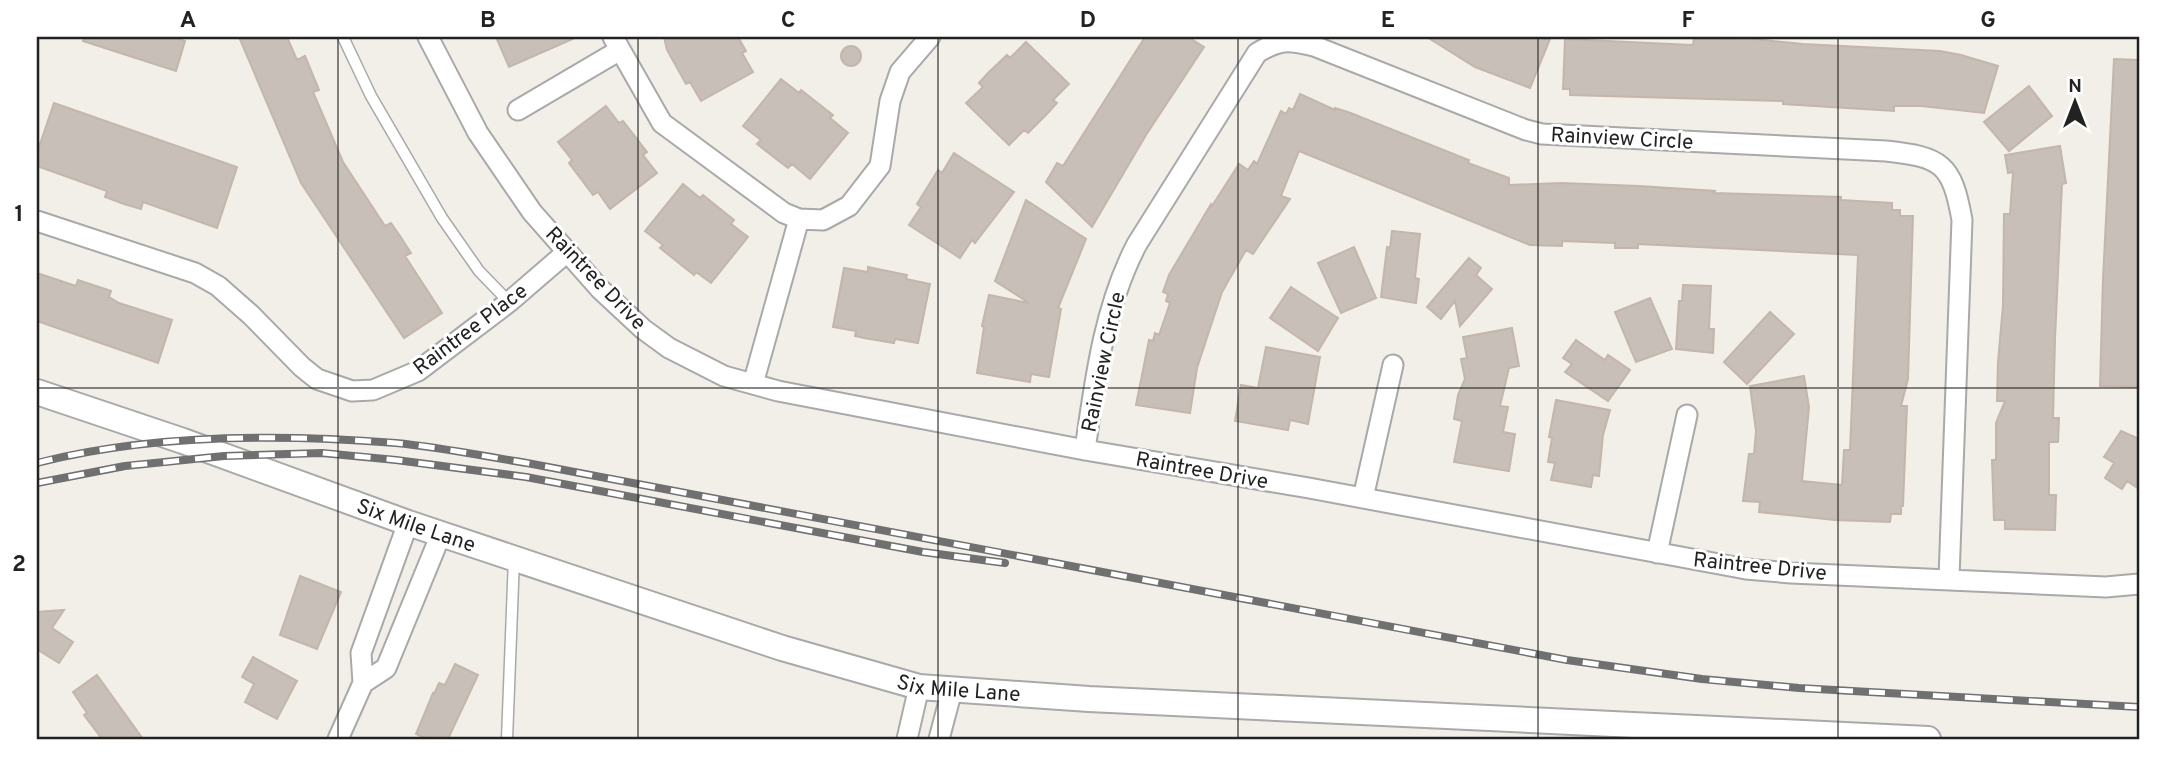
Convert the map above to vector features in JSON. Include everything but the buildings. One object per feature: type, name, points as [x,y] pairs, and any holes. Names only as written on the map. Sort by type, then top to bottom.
[{"type":"street","name":"Raintree Drive","points":[[428,37],[478,133],[532,212],[600,289],[643,329],[669,348],[724,376],[778,391],[1085,450],[1746,569],[2106,586],[2139,584]]},
{"type":"street","points":[[518,110],[617,43],[662,123],[784,213],[799,219],[822,220],[849,206],[880,166],[890,101],[900,72],[930,37]]},
{"type":"street","name":"Rainview Circle","points":[[1085,450],[1107,318],[1124,269],[1137,244],[1257,53],[1277,41],[1300,43],[1314,46],[1525,130],[1542,134],[1886,152],[1923,155],[1940,164],[1952,181],[1962,220],[1949,578]]},
{"type":"street","points":[[753,384],[799,219]]},
{"type":"street","name":"Raintree Place","points":[[37,221],[195,273],[235,300],[317,379],[352,391],[373,390],[418,372],[509,302],[567,252]]},
{"type":"street","points":[[1363,498],[1393,365]]},
{"type":"street","name":"Six Mile Lane","points":[[37,392],[183,441],[408,523],[782,648],[919,687],[1117,701],[1587,727],[1928,739]]},
{"type":"street","points":[[1657,553],[1687,415]]},
{"type":"street","points":[[338,739],[363,683],[361,653],[408,523]]},
{"type":"street","points":[[363,683],[386,668],[441,534]]},
{"type":"street","points":[[907,739],[919,687]]},
{"type":"street","points":[[939,739],[952,690]]},
{"type":"lane","points":[[343,37],[377,108],[442,218],[479,271],[509,302]]},
{"type":"lane","points":[[507,739],[514,557]]},
{"type":"railway","points":[[37,463],[124,446],[215,439],[307,438],[412,445],[527,463],[1567,660],[1702,679],[1799,688],[2139,707]]},
{"type":"railway","points":[[37,483],[125,466],[224,456],[322,453],[526,477],[923,552],[1005,563]]}]
